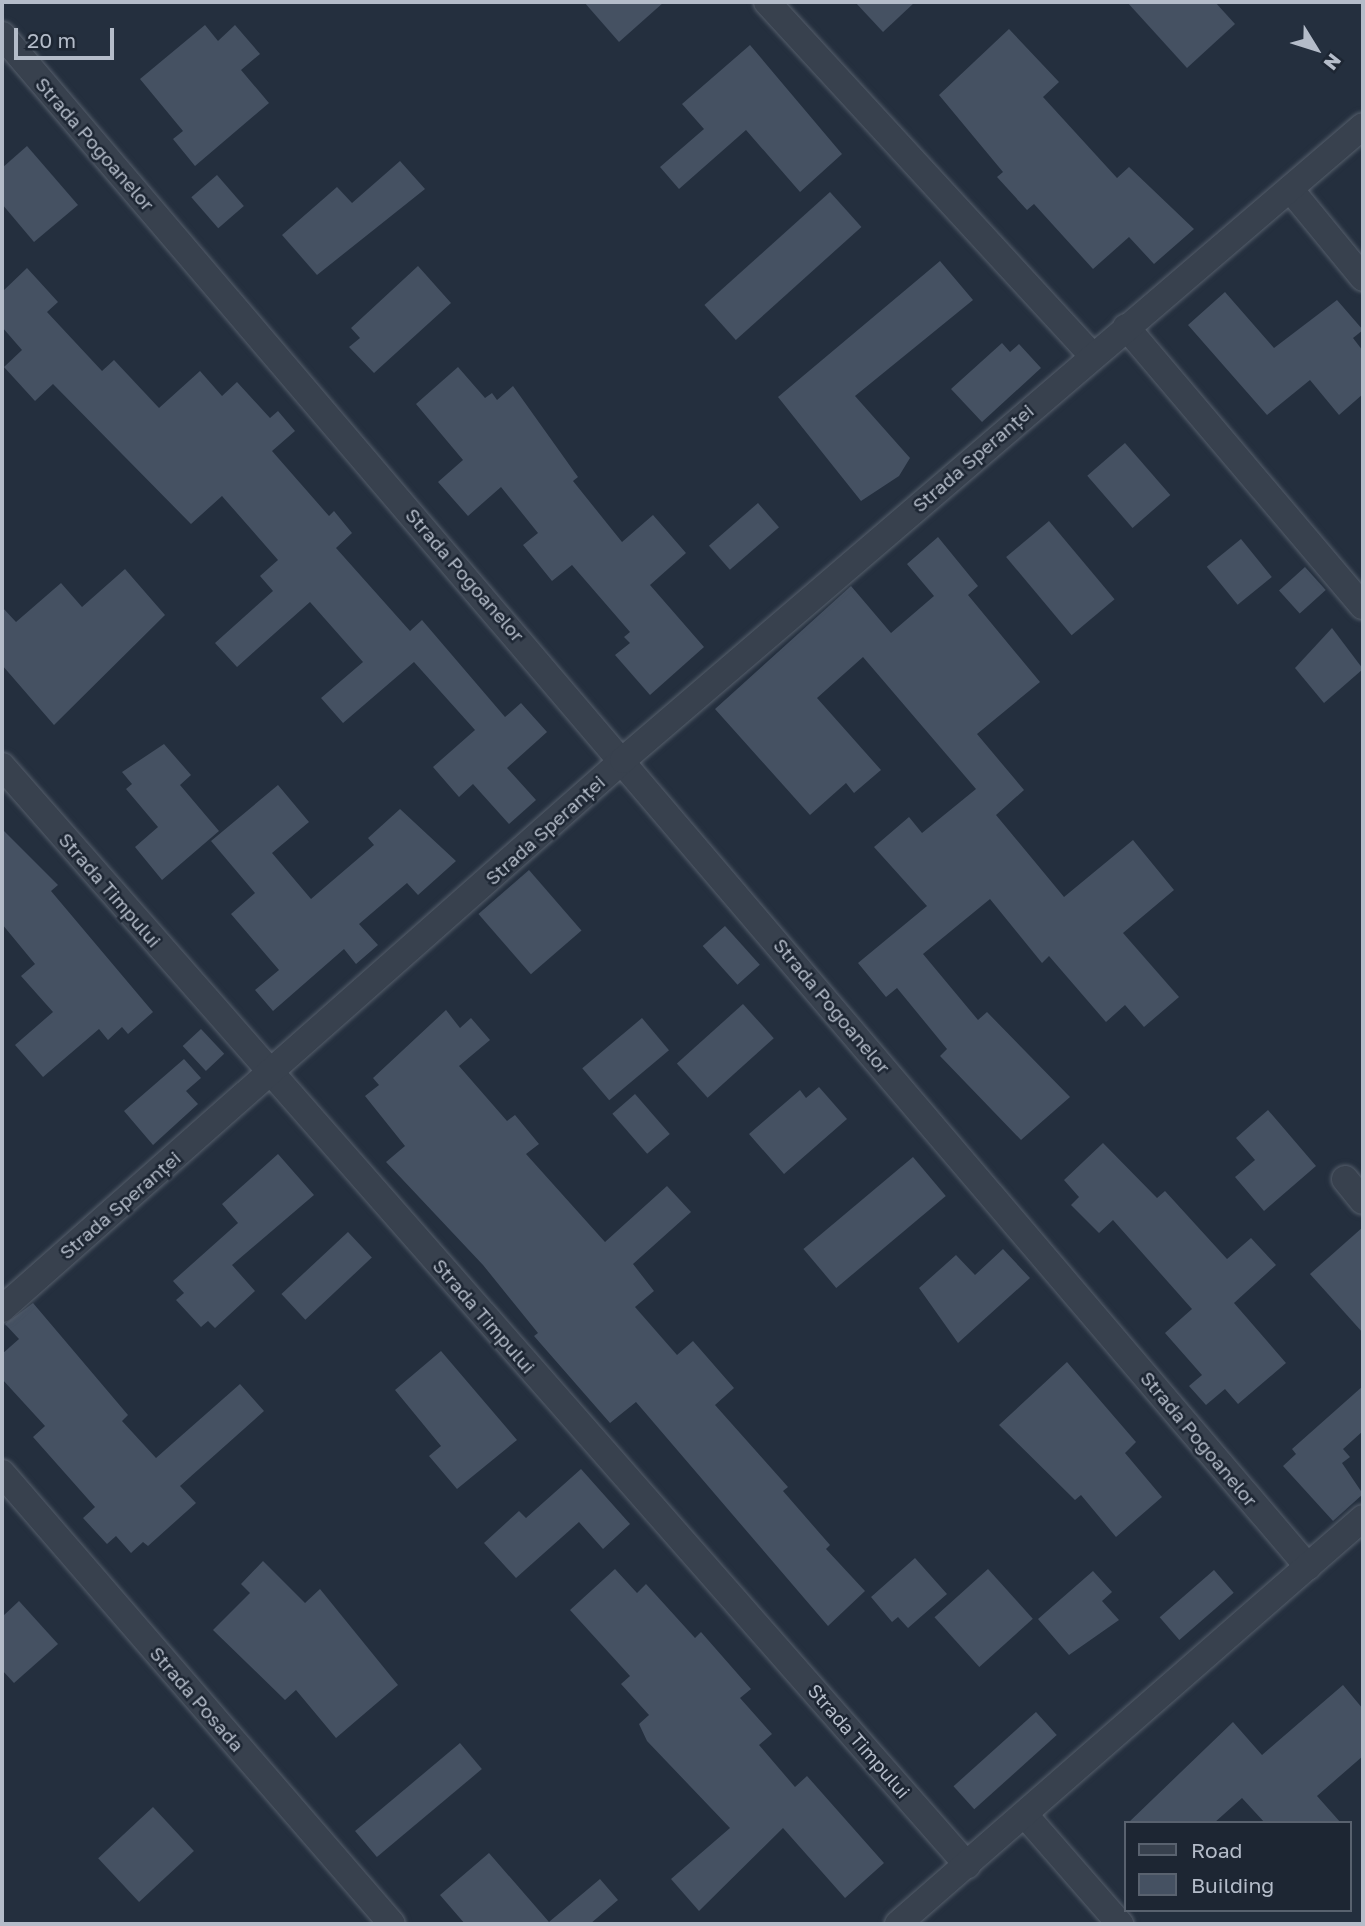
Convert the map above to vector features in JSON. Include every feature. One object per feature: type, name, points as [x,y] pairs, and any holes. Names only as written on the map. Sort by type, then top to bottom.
[{"type":"street","points":[[767,2],[1092,356]]},
{"type":"street","name":"Strada Pogoanelor","points":[[2,35],[623,760],[1307,1567]]},
{"type":"street","name":"Strada Speranței","points":[[2,1309],[623,760],[1363,126]]},
{"type":"street","points":[[1290,190],[1363,278]]},
{"type":"street","points":[[1126,327],[1363,606]]},
{"type":"street","name":"Strada Timpului","points":[[2,766],[967,1865]]},
{"type":"street","points":[[1345,1179],[1363,1200]]},
{"type":"street","name":"Strada Posada","points":[[2,1473],[392,1924]]},
{"type":"street","points":[[898,1924],[1363,1518]]},
{"type":"street","points":[[1025,1815],[1120,1924]]},
{"type":"building","points":[[584,2],[664,2],[619,42]]},
{"type":"building","points":[[855,2],[915,2],[883,32]]},
{"type":"building","points":[[1127,2],[1215,2],[1235,24],[1187,68]]},
{"type":"building","points":[[205,25],[218,41],[235,25],[260,54],[241,70],[269,103],[195,166],[173,139],[183,131],[140,79]]},
{"type":"building","points":[[1009,29],[1059,82],[1043,97],[1117,178],[1129,167],[1194,229],[1154,264],[1129,237],[1093,269],[1034,204],[1027,210],[997,177],[1003,172],[939,95]]},
{"type":"building","points":[[750,45],[842,154],[800,192],[746,130],[679,189],[660,167],[704,129],[682,104]]},
{"type":"building","points":[[27,146],[78,205],[34,242],[2,204],[2,168]]},
{"type":"building","points":[[400,161],[425,189],[317,275],[282,235],[337,187],[352,203]]},
{"type":"building","points":[[217,175],[244,206],[218,228],[191,197]]},
{"type":"building","points":[[830,192],[861,227],[736,340],[704,305]]},
{"type":"building","points":[[940,261],[973,300],[855,396],[910,458],[899,476],[861,501],[778,397]]},
{"type":"building","points":[[418,266],[451,303],[374,373],[349,347],[360,338],[351,328]]},
{"type":"building","points":[[27,268],[58,302],[47,312],[102,371],[114,360],[159,408],[200,371],[222,396],[237,382],[270,418],[278,411],[295,431],[272,451],[329,516],[334,511],[352,533],[336,548],[410,631],[422,620],[505,717],[521,703],[547,732],[507,768],[536,800],[509,824],[473,784],[459,797],[433,767],[475,730],[414,662],[343,723],[321,698],[363,662],[310,602],[237,667],[215,643],[273,591],[260,576],[278,560],[222,496],[191,524],[53,384],[35,401],[4,367],[22,350],[2,327],[2,292]]},
{"type":"building","points":[[1225,292],[1274,348],[1337,300],[1363,330],[1353,338],[1363,351],[1363,394],[1339,415],[1310,380],[1267,415],[1188,325]]},
{"type":"building","points":[[1002,343],[1010,352],[1019,344],[1041,368],[982,422],[951,389]]},
{"type":"building","points":[[458,367],[485,398],[492,393],[497,400],[513,386],[578,477],[573,481],[622,542],[653,515],[686,553],[650,585],[704,647],[650,695],[615,655],[630,643],[624,637],[630,632],[572,565],[552,581],[523,545],[538,533],[501,487],[468,516],[438,482],[463,460],[416,404]]},
{"type":"building","points":[[1125,443],[1170,495],[1133,528],[1087,476]]},
{"type":"building","points":[[758,503],[779,527],[730,570],[709,546]]},
{"type":"building","points":[[1049,521],[1115,599],[1072,635],[1006,557]]},
{"type":"building","points":[[938,537],[978,586],[968,595],[1040,682],[977,734],[1024,790],[996,815],[1064,897],[1133,840],[1174,890],[1123,933],[1179,997],[1144,1027],[1125,1005],[1106,1022],[1049,956],[1042,963],[990,899],[923,954],[978,1020],[987,1012],[1070,1097],[1021,1140],[940,1056],[947,1049],[897,988],[886,997],[858,963],[927,906],[874,847],[909,817],[922,833],[976,789],[863,657],[817,698],[881,770],[854,793],[846,783],[810,815],[715,709],[851,586],[891,633],[934,596],[907,564]]},
{"type":"building","points":[[1241,539],[1272,577],[1238,605],[1207,567]]},
{"type":"building","points":[[1305,567],[1326,590],[1300,613],[1279,590]]},
{"type":"building","points":[[125,569],[165,615],[54,725],[2,665],[2,607],[16,622],[61,583],[82,607]]},
{"type":"building","points":[[1332,628],[1363,669],[1324,703],[1295,668]]},
{"type":"building","points":[[164,744],[191,775],[180,785],[219,831],[162,880],[135,847],[158,827],[126,789],[132,784],[122,772]]},
{"type":"building","points":[[278,785],[309,822],[272,853],[311,899],[374,845],[368,838],[400,809],[456,861],[418,895],[407,883],[359,924],[378,945],[356,964],[344,949],[273,1011],[255,990],[279,970],[231,914],[255,893],[211,841]]},
{"type":"building","points":[[2,829],[58,885],[51,891],[153,1012],[128,1034],[122,1027],[108,1040],[99,1029],[43,1077],[15,1045],[53,1012],[21,976],[35,964],[2,924]]},
{"type":"building","points":[[529,870],[581,930],[531,974],[478,914]]},
{"type":"building","points":[[725,926],[760,965],[738,985],[703,946]]},
{"type":"building","points":[[743,1004],[774,1038],[708,1098],[677,1064]]},
{"type":"building","points":[[446,1010],[460,1028],[471,1018],[490,1040],[459,1066],[507,1121],[515,1115],[539,1144],[526,1154],[605,1242],[667,1186],[691,1212],[633,1264],[654,1291],[635,1307],[677,1355],[693,1341],[734,1388],[715,1405],[788,1487],[783,1491],[830,1545],[826,1549],[865,1591],[828,1626],[636,1402],[610,1423],[534,1336],[538,1333],[483,1265],[386,1162],[405,1146],[365,1096],[379,1085],[373,1078]]},
{"type":"building","points":[[642,1018],[669,1050],[609,1100],[582,1068]]},
{"type":"building","points":[[201,1029],[224,1054],[206,1071],[183,1046]]},
{"type":"building","points":[[184,1059],[201,1078],[186,1091],[198,1104],[153,1145],[124,1111]]},
{"type":"building","points":[[819,1087],[847,1119],[784,1174],[749,1134],[800,1090],[806,1098]]},
{"type":"building","points":[[635,1094],[670,1134],[647,1154],[612,1114]]},
{"type":"building","points":[[1268,1110],[1316,1166],[1264,1211],[1235,1177],[1255,1160],[1236,1138]]},
{"type":"building","points":[[1103,1143],[1157,1198],[1165,1191],[1227,1259],[1251,1238],[1276,1265],[1234,1303],[1286,1363],[1238,1404],[1225,1389],[1206,1405],[1189,1386],[1202,1375],[1165,1333],[1192,1309],[1113,1220],[1099,1233],[1071,1205],[1079,1197],[1064,1180]]},
{"type":"building","points":[[278,1154],[314,1195],[232,1265],[255,1291],[215,1328],[208,1321],[201,1327],[176,1300],[184,1293],[173,1281],[238,1223],[222,1204]]},
{"type":"building","points":[[913,1157],[946,1196],[836,1288],[803,1249]]},
{"type":"building","points":[[1363,1227],[1363,1333],[1310,1274]]},
{"type":"building","points":[[348,1232],[372,1258],[305,1320],[281,1294]]},
{"type":"building","points":[[1003,1249],[1030,1278],[958,1343],[919,1288],[956,1255],[975,1275]]},
{"type":"building","points":[[33,1303],[128,1415],[122,1421],[156,1458],[240,1384],[264,1411],[180,1486],[196,1503],[148,1546],[143,1542],[131,1553],[116,1536],[107,1544],[83,1518],[95,1507],[33,1437],[45,1426],[2,1379],[2,1354],[19,1339],[5,1324]]},
{"type":"building","points":[[441,1351],[517,1440],[457,1489],[429,1456],[441,1446],[395,1390]]},
{"type":"building","points":[[1067,1362],[1136,1442],[1125,1453],[1162,1497],[1116,1537],[1081,1495],[1075,1500],[999,1425]]},
{"type":"building","points":[[1363,1386],[1363,1431],[1343,1449],[1350,1457],[1342,1463],[1363,1494],[1333,1521],[1283,1466],[1296,1454],[1292,1449]]},
{"type":"building","points":[[581,1469],[630,1524],[603,1549],[579,1522],[516,1578],[484,1543],[519,1511],[526,1518]]},
{"type":"building","points":[[915,1558],[947,1594],[908,1628],[898,1617],[892,1622],[871,1597]]},
{"type":"building","points":[[263,1561],[305,1603],[320,1589],[398,1685],[336,1738],[296,1690],[285,1700],[213,1630],[250,1593],[241,1584]]},
{"type":"building","points":[[615,1569],[637,1593],[646,1584],[695,1638],[701,1632],[751,1689],[740,1698],[772,1734],[759,1745],[795,1787],[807,1776],[884,1863],[845,1898],[783,1828],[699,1911],[671,1879],[730,1828],[647,1741],[639,1724],[649,1715],[621,1684],[630,1676],[570,1610]]},
{"type":"building","points":[[988,1569],[1033,1619],[979,1667],[934,1617]]},
{"type":"building","points":[[1214,1570],[1234,1593],[1179,1640],[1160,1617]]},
{"type":"building","points":[[1093,1571],[1112,1592],[1102,1601],[1119,1620],[1069,1655],[1038,1619]]},
{"type":"building","points":[[19,1601],[58,1644],[14,1683],[2,1670],[2,1617]]},
{"type":"building","points":[[1343,1685],[1363,1709],[1363,1756],[1317,1796],[1339,1821],[1263,1821],[1242,1798],[1216,1821],[1130,1821],[1233,1722],[1262,1755]]},
{"type":"building","points":[[1036,1712],[1057,1735],[974,1809],[954,1786]]},
{"type":"building","points":[[460,1743],[482,1769],[377,1857],[355,1831]]},
{"type":"building","points":[[153,1807],[194,1851],[139,1902],[98,1858]]},
{"type":"building","points":[[489,1853],[549,1922],[600,1879],[618,1900],[590,1924],[465,1924],[440,1895]]}]
